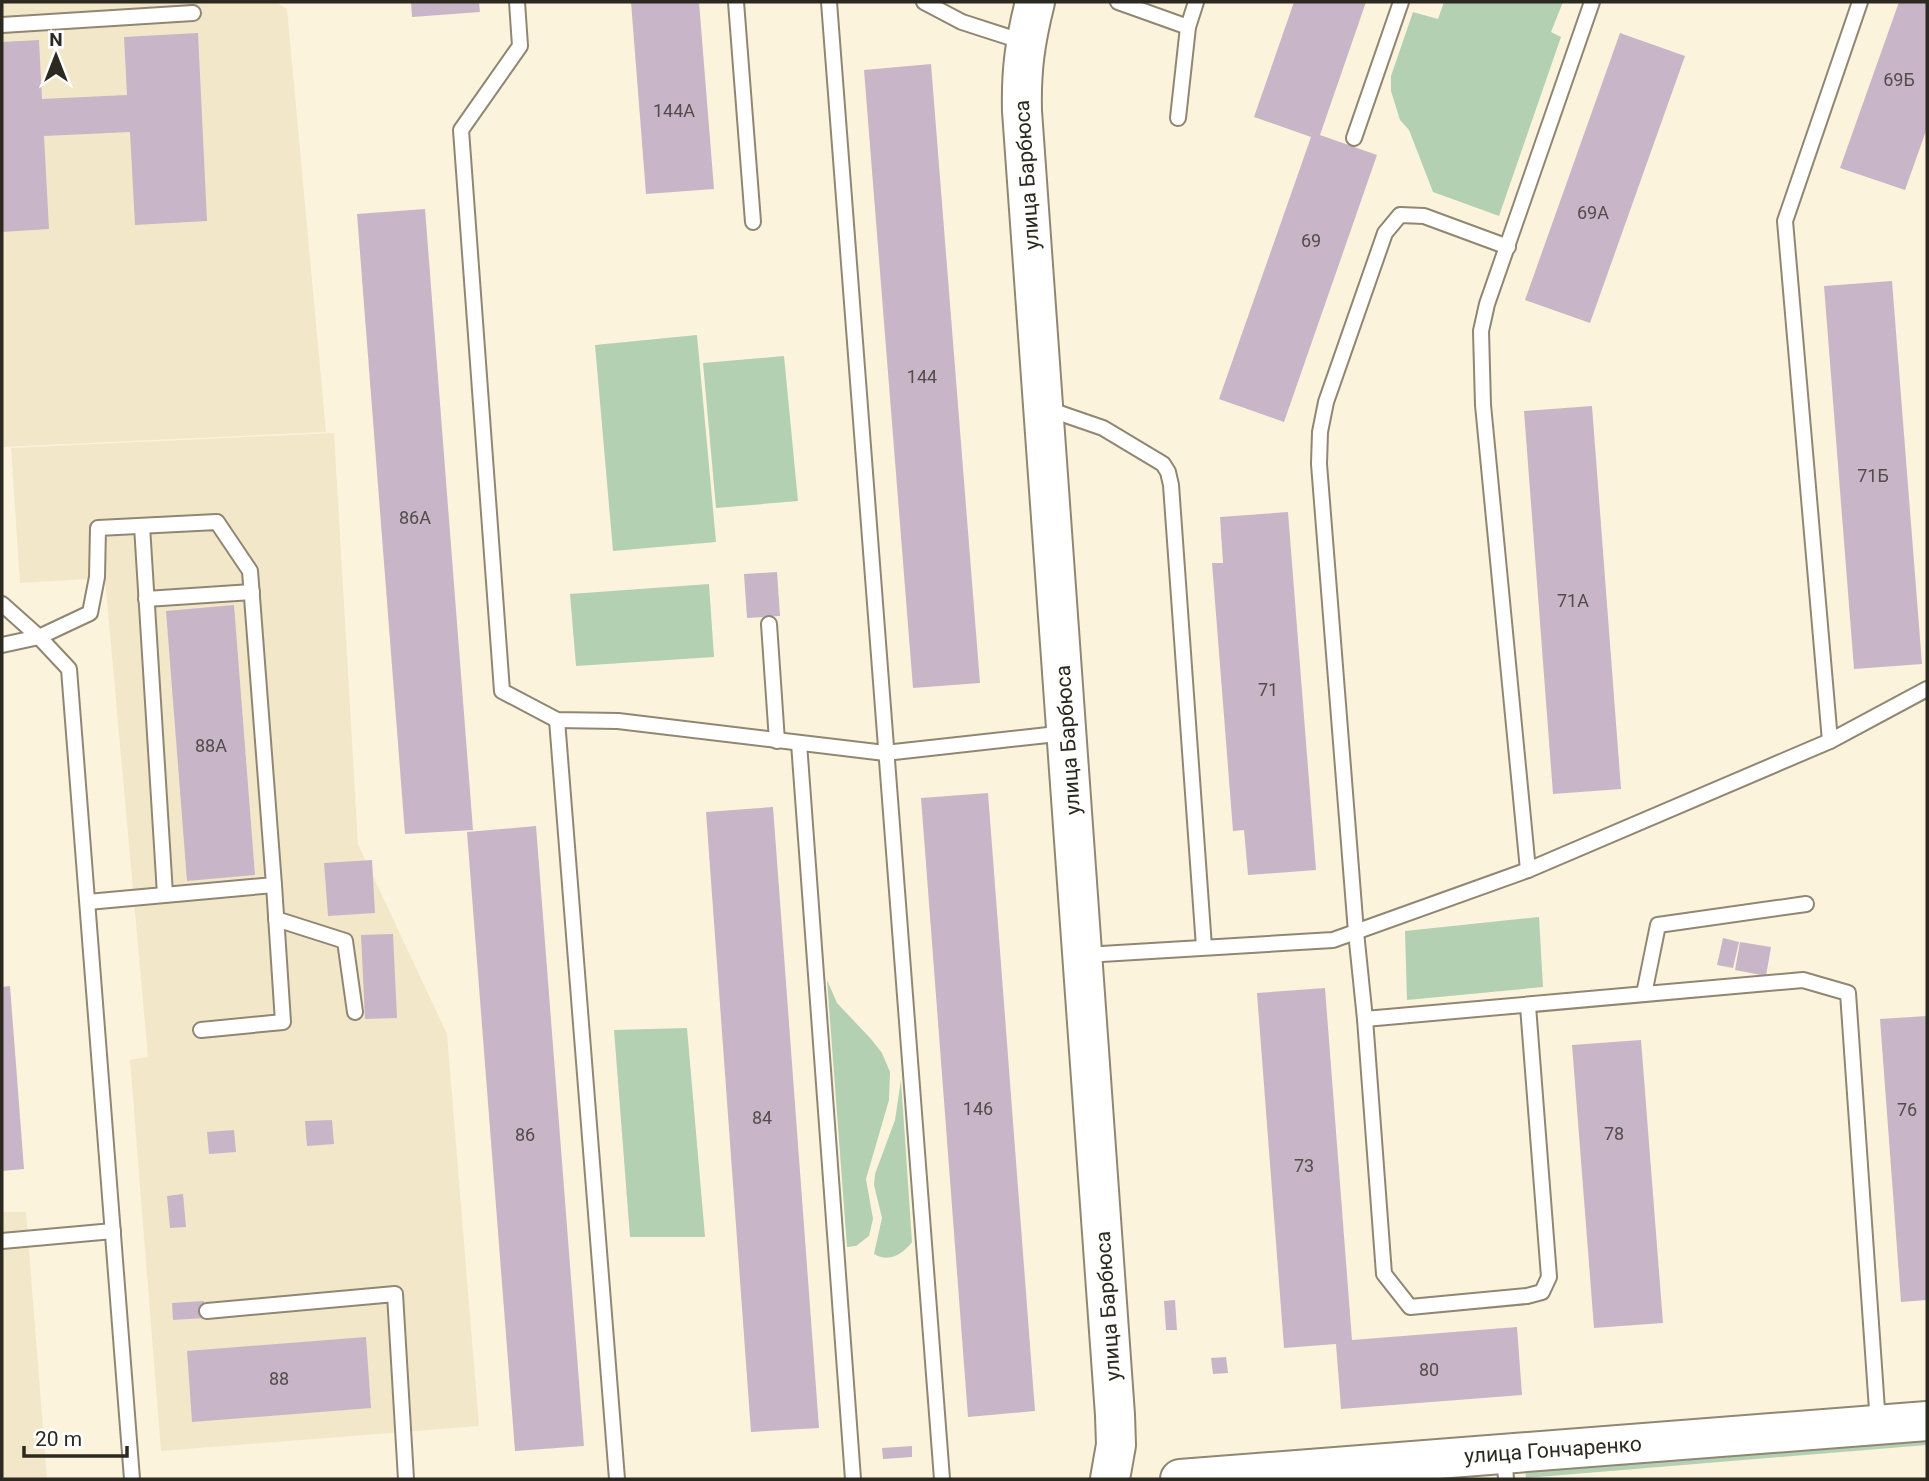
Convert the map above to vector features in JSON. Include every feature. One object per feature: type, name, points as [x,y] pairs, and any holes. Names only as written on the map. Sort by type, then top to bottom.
[{"type":"street","name":"улица Барбюса","points":[[1035,2],[1021,71],[1022,111],[1115,1425],[1116,1445],[1110,1479]]},
{"type":"street","name":"улица Гончаренко","points":[[1180,1479],[1505,1467],[1927,1421]]},
{"type":"lane","points":[[517,2],[520,46],[461,131],[502,691],[558,720],[618,721],[885,753],[1068,733]]},
{"type":"lane","points":[[736,2],[753,222]]},
{"type":"lane","points":[[829,2],[942,1479]]},
{"type":"lane","points":[[924,2],[962,22],[1025,42]]},
{"type":"lane","points":[[1118,2],[1188,27]]},
{"type":"lane","points":[[1178,118],[1188,27],[1196,2]]},
{"type":"lane","points":[[1354,138],[1401,2]]},
{"type":"lane","points":[[1528,870],[1483,405],[1481,331],[1592,2]]},
{"type":"lane","points":[[1830,741],[1785,221],[1860,2]]},
{"type":"lane","points":[[2,24],[193,13]]},
{"type":"lane","points":[[1508,247],[1424,216],[1400,215],[1385,233],[1326,402],[1320,432],[1319,464],[1384,1274],[1410,1307],[1527,1296],[1542,1292],[1549,1277],[1528,1006]]},
{"type":"lane","points":[[1044,407],[1103,428],[1163,464],[1168,472],[1204,947]]},
{"type":"lane","points":[[2,645],[39,636],[90,613],[97,577],[98,528],[217,522],[250,571],[283,1022],[201,1030]]},
{"type":"lane","points":[[142,526],[164,894]]},
{"type":"lane","points":[[146,599],[252,592]]},
{"type":"lane","points":[[2,604],[39,636],[69,669],[132,1479]]},
{"type":"lane","points":[[769,624],[777,741]]},
{"type":"lane","points":[[1083,956],[1333,940],[1528,870],[1830,741],[1927,688]]},
{"type":"lane","points":[[558,720],[617,1479]]},
{"type":"lane","points":[[799,743],[853,1479]]},
{"type":"lane","points":[[88,902],[274,885]]},
{"type":"lane","points":[[1644,994],[1658,925],[1806,904]]},
{"type":"lane","points":[[276,919],[345,941],[355,1012]]},
{"type":"lane","points":[[1365,1019],[1803,980],[1848,993],[1878,1425]]},
{"type":"lane","points":[[2,1241],[113,1231]]},
{"type":"lane","points":[[207,1311],[395,1294],[406,1479]]},
{"type":"shaded area","points":[[2,2],[276,2],[287,9],[326,432],[2,447]]},
{"type":"shaded area","points":[[334,433],[358,844],[447,1034],[479,1426],[161,1451],[130,1060],[148,1057],[105,578],[20,583],[11,448]]},
{"type":"shaded area","points":[[2,1212],[26,1212],[47,1479],[2,1479]]},
{"type":"green space","points":[[1444,2],[1563,2],[1551,32],[1561,37],[1499,216],[1433,192],[1409,130],[1400,120],[1391,91],[1391,76],[1413,12],[1438,19]]},
{"type":"green space","points":[[697,335],[716,542],[613,551],[595,345]]},
{"type":"green space","points":[[784,356],[798,501],[716,508],[703,363]]},
{"type":"green space","points":[[709,584],[714,657],[576,666],[570,594]]},
{"type":"green space","points":[[1539,917],[1543,987],[1407,1000],[1405,931]]},
{"type":"green space","points":[[827,980],[837,1003],[882,1053],[890,1072],[889,1100],[866,1179],[873,1219],[869,1236],[856,1246],[847,1247]]},
{"type":"green space","points":[[687,1028],[705,1237],[630,1237],[614,1030]]},
{"type":"green space","points":[[901,1080],[912,1242],[900,1253],[885,1258],[874,1254],[882,1218],[874,1185],[875,1174],[895,1120]]},
{"type":"green space","points":[[1927,1438],[1927,1445],[1526,1478],[1525,1470]]},
{"type":"building","points":[[411,2],[479,2],[480,12],[412,17]]},
{"type":"building","points":[[631,2],[699,2],[714,189],[646,194]]},
{"type":"building","points":[[1294,2],[1366,2],[1320,135],[1377,155],[1284,422],[1219,399],[1311,137],[1254,117]]},
{"type":"building","points":[[1899,2],[1927,2],[1927,128],[1905,190],[1840,168]]},
{"type":"building","points":[[198,33],[207,221],[135,225],[130,132],[44,136],[49,229],[2,232],[2,42],[39,40],[42,99],[127,95],[124,37]]},
{"type":"building","points":[[1620,33],[1685,56],[1590,323],[1525,300]]},
{"type":"building","points":[[931,64],[980,683],[913,688],[864,70]]},
{"type":"building","points":[[425,209],[473,830],[405,834],[357,214]]},
{"type":"building","points":[[1892,281],[1922,664],[1854,669],[1824,286]]},
{"type":"building","points":[[1592,406],[1621,789],[1553,794],[1524,411]]},
{"type":"building","points":[[1288,512],[1316,870],[1248,875],[1244,830],[1233,831],[1212,563],[1223,563],[1220,517]]},
{"type":"building","points":[[777,572],[780,616],[747,618],[744,574]]},
{"type":"building","points":[[234,605],[255,875],[187,881],[166,611]]},
{"type":"building","points":[[988,793],[1035,1411],[968,1417],[921,798]]},
{"type":"building","points":[[773,807],[819,1428],[751,1432],[706,812]]},
{"type":"building","points":[[536,826],[584,1446],[515,1451],[467,832]]},
{"type":"building","points":[[372,860],[375,913],[328,916],[324,863]]},
{"type":"building","points":[[393,934],[397,1018],[365,1019],[361,935]]},
{"type":"building","points":[[1723,938],[1739,942],[1733,968],[1717,965]]},
{"type":"building","points":[[1740,942],[1771,947],[1766,976],[1735,970]]},
{"type":"building","points":[[10,986],[24,1169],[2,1171],[2,987]]},
{"type":"building","points":[[1325,988],[1352,1340],[1517,1327],[1522,1395],[1341,1409],[1336,1344],[1284,1348],[1257,993]]},
{"type":"building","points":[[1927,1016],[1927,1300],[1901,1302],[1880,1019]]},
{"type":"building","points":[[1641,1040],[1663,1323],[1594,1328],[1572,1045]]},
{"type":"building","points":[[332,1120],[334,1144],[307,1146],[305,1121]]},
{"type":"building","points":[[234,1130],[236,1152],[209,1154],[207,1132]]},
{"type":"building","points":[[183,1194],[186,1227],[170,1228],[167,1196]]},
{"type":"building","points":[[1175,1300],[1177,1330],[1166,1330],[1164,1301]]},
{"type":"building","points":[[204,1301],[205,1318],[173,1320],[172,1303]]},
{"type":"building","points":[[366,1337],[371,1408],[192,1422],[187,1351]]},
{"type":"building","points":[[1226,1357],[1228,1373],[1213,1374],[1211,1358]]},
{"type":"building","points":[[912,1446],[912,1457],[883,1459],[882,1448]]}]
